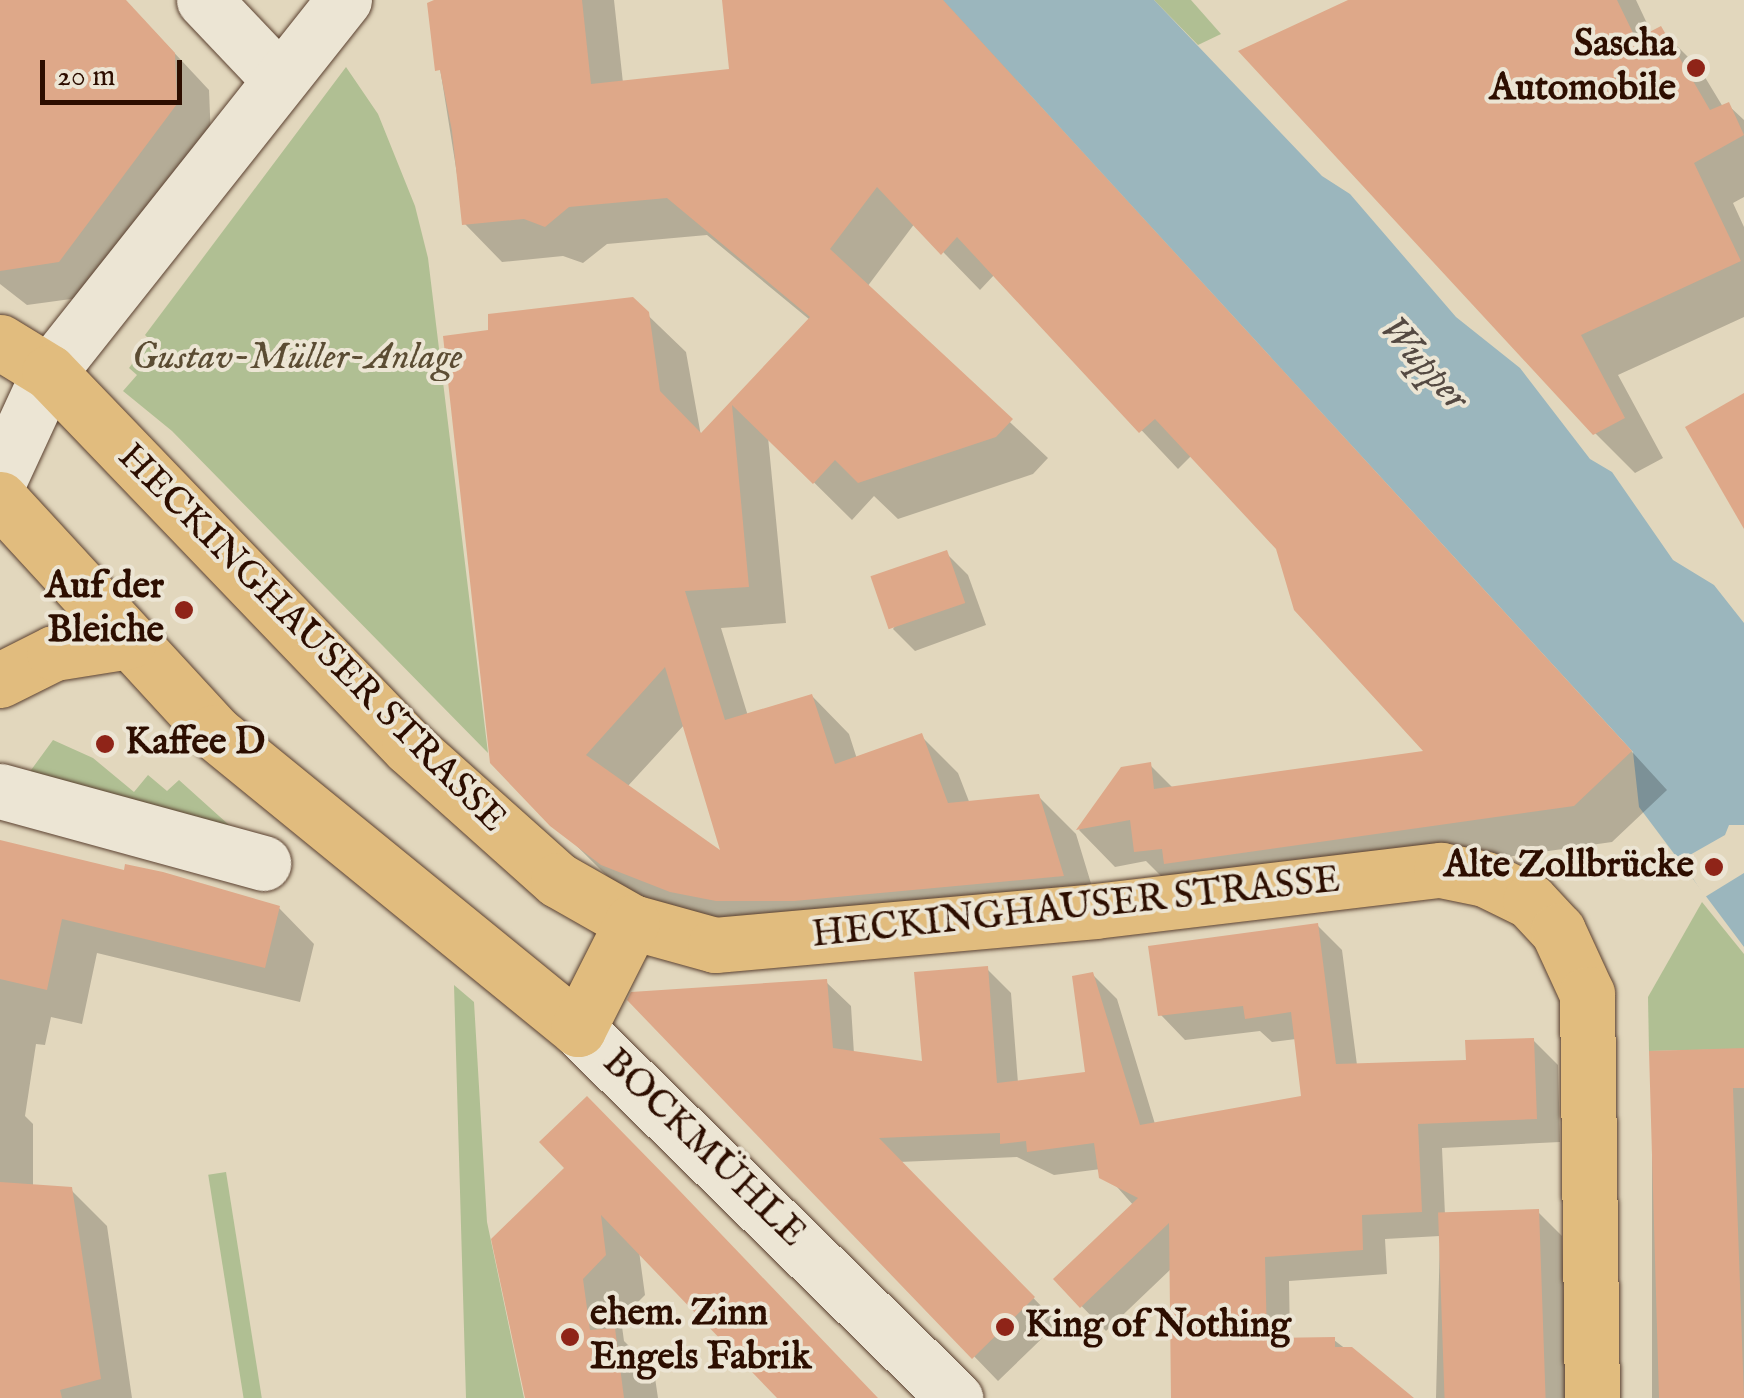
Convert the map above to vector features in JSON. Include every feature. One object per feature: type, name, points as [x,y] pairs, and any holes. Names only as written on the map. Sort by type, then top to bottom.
[{"type":"main road","name":"HECKINGHAUSER STRASSE","points":[[0,342],[48,372],[410,747],[558,880],[632,922],[715,944],[1095,911],[1441,870],[1506,888],[1546,915],[1587,994],[1592,1398]]},
{"type":"main road","points":[[0,498],[214,732],[578,1028],[632,922]]},
{"type":"main road","points":[[0,680],[54,653],[129,641]]},
{"type":"street","points":[[204,0],[278,78]]},
{"type":"street","points":[[0,478],[48,372],[278,78],[344,0]]},
{"type":"street","points":[[0,791],[263,863]]},
{"type":"street","name":"BOCKMÜHLE","points":[[578,1028],[955,1398]]},
{"type":"green space","points":[[1154,0],[1191,0],[1221,34],[1198,45]]},
{"type":"green space","name":"Gustav-Müller-Anlage","points":[[346,67],[378,114],[415,206],[428,258],[488,753],[172,431],[123,391],[137,375],[129,368],[150,340],[145,335]]},
{"type":"green space","points":[[53,740],[93,758],[134,792],[148,775],[167,791],[179,780],[229,825],[230,835],[26,777]]},
{"type":"green space","points":[[1702,902],[1744,954],[1744,1049],[1649,1051],[1648,997]]},
{"type":"green space","points":[[454,985],[474,1002],[487,1222],[524,1398],[466,1398]]},
{"type":"green space","points":[[226,1172],[262,1398],[244,1398],[208,1175]]},
{"type":"water","name":"Wupper","points":[[943,0],[1154,0],[1322,176],[1350,194],[1456,317],[1520,368],[1590,459],[1612,472],[1673,560],[1714,585],[1744,623],[1744,947],[1639,807],[1633,752]]},
{"type":"pier","name":"Alte Zollbrücke","points":[[1729,825],[1744,825],[1744,873],[1705,897],[1681,860],[1725,835]]},
{"type":"building","points":[[0,0],[126,0],[175,53],[177,104],[59,262],[0,271]]},
{"type":"building","points":[[582,0],[591,84],[729,69],[722,0],[943,0],[1632,751],[1574,806],[1164,864],[1162,849],[1134,852],[1130,820],[1076,830],[1121,767],[1151,762],[1154,789],[1423,751],[1294,610],[1276,549],[1155,419],[1139,433],[957,237],[941,255],[877,187],[830,249],[1013,419],[996,437],[858,483],[835,460],[813,484],[732,405],[749,587],[685,591],[725,720],[812,694],[835,764],[922,733],[948,803],[1039,794],[1064,876],[794,901],[716,901],[670,892],[601,865],[550,826],[490,763],[443,336],[488,330],[488,314],[633,297],[649,312],[660,391],[701,433],[810,317],[667,198],[569,207],[545,227],[524,219],[462,225],[452,131],[440,70],[435,71],[427,3]],"holes":[[[665,667],[720,850],[586,755]]]},
{"type":"building","points":[[1348,0],[1617,0],[1636,39],[1661,26],[1710,110],[1729,102],[1744,135],[1694,163],[1741,261],[1581,335],[1625,418],[1593,435],[1238,51]]},
{"type":"building","points":[[1744,393],[1744,529],[1685,427]]},
{"type":"building","points":[[947,550],[965,603],[889,629],[870,576]]},
{"type":"building","points":[[0,840],[124,870],[125,864],[163,872],[280,906],[265,968],[62,919],[47,990],[0,979]]},
{"type":"building","points":[[1318,923],[1336,1064],[1466,1060],[1465,1040],[1534,1038],[1537,1119],[1418,1124],[1422,1212],[1362,1215],[1363,1250],[1265,1257],[1267,1338],[1335,1337],[1335,1347],[1352,1347],[1414,1398],[1171,1398],[1169,1223],[1080,1308],[1053,1279],[1138,1198],[1099,1178],[1094,1143],[1027,1152],[1026,1141],[1000,1144],[1000,1133],[879,1138],[1035,1297],[972,1359],[627,1000],[631,992],[827,979],[833,1048],[922,1061],[914,972],[988,966],[997,1083],[1085,1072],[1072,976],[1093,972],[1140,1125],[1301,1096],[1291,1012],[1245,1019],[1243,1006],[1158,1016],[1148,946]]},
{"type":"building","points":[[1744,1048],[1744,1088],[1733,1088],[1744,1398],[1659,1398],[1649,1051]]},
{"type":"building","points":[[587,1096],[878,1398],[777,1398],[601,1215],[606,1255],[583,1279],[590,1330],[615,1328],[624,1398],[525,1398],[491,1239],[564,1168],[539,1142]]},
{"type":"building","points":[[0,1182],[72,1187],[101,1379],[60,1390],[62,1398],[0,1398]]},
{"type":"building","points":[[1539,1209],[1546,1398],[1445,1398],[1438,1213]]},
{"type":"place","name":"Sascha Automobile","points":[[1696,68]]},
{"type":"place","name":"Auf der Bleiche","points":[[184,610]]},
{"type":"place","name":"Kaffee D","points":[[105,744]]},
{"type":"place","name":"Alte Zollbrücke","points":[[1714,867]]},
{"type":"place","name":"King of Nothing","points":[[1005,1327]]},
{"type":"place","name":"ehem. Zinn Engels Fabrik","points":[[570,1337]]}]
